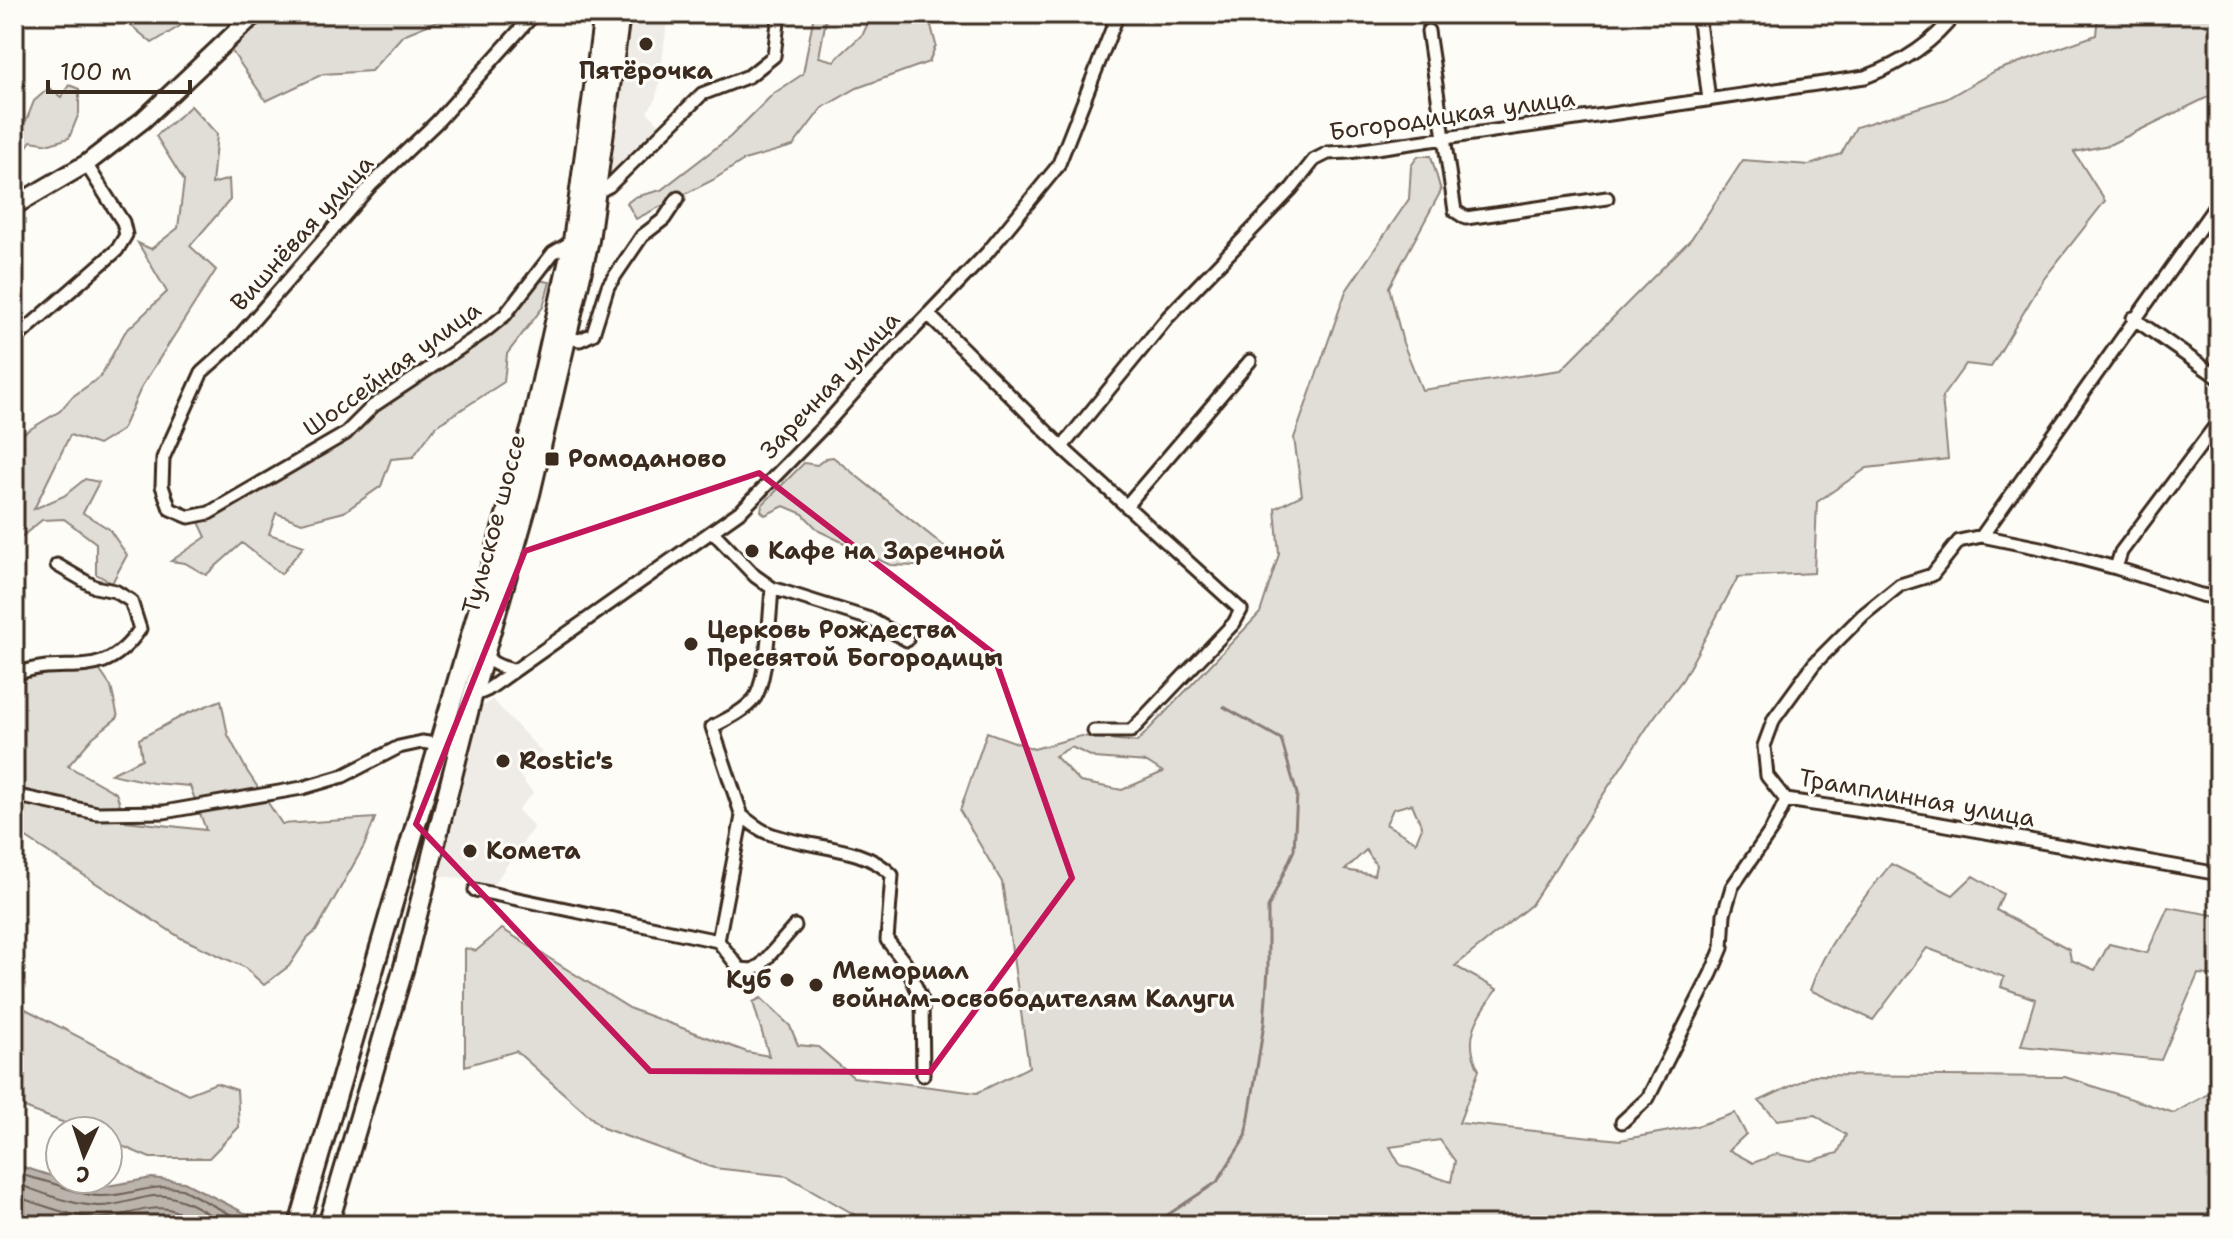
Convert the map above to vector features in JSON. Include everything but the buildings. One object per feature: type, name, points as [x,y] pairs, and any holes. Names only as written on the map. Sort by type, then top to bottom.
[{"type":"main road","name":"Тульское шоссе","points":[[299,1225],[532,426],[573,241],[604,14]]},
{"type":"main road","name":"Тульское шоссе","points":[[328,1225],[404,967],[472,697],[530,494],[589,240],[620,14]]},
{"type":"street","points":[[14,206],[86,164],[143,120],[255,14]]},
{"type":"street","name":"Вишнёвая улица","points":[[170,509],[162,486],[163,458],[202,372],[230,347],[372,184],[437,122],[534,14]]},
{"type":"street","points":[[596,193],[609,186],[702,94],[749,76],[774,56],[779,14]]},
{"type":"street","name":"Заречная улица","points":[[472,697],[487,690],[742,510],[816,435],[987,253],[1058,166],[1118,14]]},
{"type":"street","points":[[1698,14],[1709,100]]},
{"type":"street","name":"Богородицкая улица","points":[[1062,447],[1168,317],[1292,188],[1314,160],[1328,153],[1865,77],[1890,68],[1909,56],[1931,40],[1955,14]]},
{"type":"street","points":[[1428,31],[1455,211],[1466,218],[1607,198]]},
{"type":"street","points":[[14,340],[117,250],[126,235],[123,222],[86,164]]},
{"type":"street","points":[[566,338],[580,340],[593,334],[608,286],[642,236],[664,219],[678,198]]},
{"type":"street","name":"Трамплинная улица","points":[[2219,201],[2133,318],[1982,536],[1959,541],[1932,575],[1900,585],[1863,615],[1814,664],[1774,719],[1764,746],[1767,776],[1786,800],[1896,816],[2219,874]]},
{"type":"street","name":"Шоссейная улица","points":[[170,509],[189,517],[209,513],[345,434],[373,406],[505,315],[553,253],[573,241]]},
{"type":"street","points":[[928,314],[1062,447],[1241,610],[1234,623],[1131,731],[1094,731]]},
{"type":"street","points":[[2133,318],[2219,378]]},
{"type":"street","points":[[1126,506],[1250,361]]},
{"type":"street","points":[[2116,568],[2121,552],[2219,421]]},
{"type":"street","points":[[713,532],[755,576],[772,588],[870,619],[907,640]]},
{"type":"street","points":[[1982,536],[2116,568],[2219,598]]},
{"type":"street","points":[[14,675],[29,669],[82,667],[108,661],[128,645],[140,629],[131,601],[115,591],[95,587],[57,565]]},
{"type":"street","points":[[718,941],[742,816],[712,727],[738,713],[756,697],[765,658],[772,588]]},
{"type":"street","points":[[486,647],[487,657],[492,663],[512,670]]},
{"type":"street","points":[[14,795],[97,813],[164,812],[302,788],[343,776],[399,747],[422,742],[441,745]]},
{"type":"street","points":[[1622,1122],[1648,1098],[1722,948],[1724,914],[1732,887],[1772,829],[1786,800]]},
{"type":"street","points":[[742,816],[767,833],[864,857],[882,864],[892,875],[887,940],[905,963],[922,1000],[923,1075]]},
{"type":"street","points":[[475,890],[718,941],[740,969],[752,970],[761,965],[795,926]]},
{"type":"highlighted area","points":[[759,473],[993,653],[1072,878],[930,1072],[650,1071],[416,824],[525,551]]},
{"type":"shaded area","points":[[124,14],[191,14],[180,26],[152,43],[121,17]]},
{"type":"shaded area","points":[[268,14],[454,14],[403,35],[371,71],[323,74],[266,101],[231,50]]},
{"type":"shaded area","points":[[625,14],[668,14],[659,86],[655,101],[647,112],[664,128],[605,186]]},
{"type":"shaded area","points":[[814,14],[827,14],[819,57],[834,61],[863,34],[872,14],[942,14],[929,18],[936,45],[929,62],[857,88],[822,108],[793,146],[744,160],[713,180],[636,219],[627,203],[635,197],[661,190],[730,137],[773,94],[803,74]]},
{"type":"shaded area","points":[[2098,14],[2219,14],[2219,95],[2210,96],[2109,145],[2074,152],[2105,201],[2043,280],[1991,367],[1966,364],[1942,397],[1948,459],[1867,468],[1817,502],[1814,573],[1738,577],[1683,679],[1652,720],[1531,905],[1455,966],[1497,989],[1474,1028],[1472,1047],[1479,1070],[1459,1123],[1620,1140],[1697,1126],[1735,1113],[1746,1134],[1729,1150],[1753,1163],[1777,1154],[1811,1161],[1838,1153],[1846,1135],[1815,1115],[1777,1120],[1759,1101],[1814,1075],[2065,1077],[2174,1113],[2219,1088],[2219,1225],[873,1225],[787,1176],[714,1168],[603,1128],[516,1051],[465,1066],[465,948],[476,951],[502,929],[631,1009],[747,1052],[769,1056],[753,1002],[761,998],[790,1026],[798,1045],[818,1047],[853,1077],[977,1093],[1029,1067],[1002,882],[960,811],[987,732],[1034,749],[1081,736],[1137,742],[1260,613],[1279,554],[1275,508],[1302,495],[1294,438],[1346,291],[1409,199],[1411,166],[1418,156],[1431,156],[1441,191],[1389,287],[1403,343],[1422,390],[1561,370],[1691,239],[1743,160],[1810,165],[1841,154],[1856,127],[1946,99],[1995,71],[2096,35]],"holes":[[[1071,747],[1095,758],[1147,762],[1163,772],[1122,790],[1080,782],[1055,756]],[[1412,804],[1422,827],[1416,842],[1386,824],[1393,809]],[[1366,850],[1376,865],[1374,875],[1345,870]],[[1440,1140],[1455,1161],[1451,1182],[1400,1165],[1390,1147]]]},
{"type":"shaded area","points":[[69,85],[79,89],[79,113],[69,138],[50,144],[31,141],[25,149],[26,165],[14,172],[14,118],[26,121],[34,101],[49,88],[61,97]]},
{"type":"shaded area","points":[[191,106],[217,134],[212,184],[229,179],[230,200],[190,246],[216,270],[142,386],[122,430],[98,445],[70,435],[34,509],[64,496],[85,479],[99,482],[83,513],[109,529],[127,555],[112,583],[96,574],[96,543],[64,519],[42,520],[14,543],[14,439],[60,411],[72,397],[100,377],[125,332],[167,292],[138,243],[151,249],[178,228],[184,181],[156,136]]},
{"type":"shaded area","points":[[537,280],[550,282],[543,307],[507,354],[504,382],[436,426],[413,457],[391,459],[381,486],[344,512],[302,523],[276,513],[269,534],[304,546],[281,574],[242,543],[206,575],[185,563],[171,561],[206,537],[199,522],[347,440],[378,409],[488,336]]},
{"type":"shaded area","points":[[833,457],[950,551],[918,566],[890,565],[819,531],[803,514],[784,506],[765,515],[761,511],[762,505],[804,463],[817,465]]},
{"type":"shaded area","points":[[96,665],[111,687],[118,717],[93,737],[68,766],[116,793],[126,821],[206,830],[190,786],[153,783],[111,774],[142,759],[139,739],[221,700],[228,735],[247,771],[282,824],[375,818],[364,846],[316,931],[289,966],[264,985],[244,967],[181,938],[14,830],[14,678],[36,670]]},
{"type":"shaded area","points":[[492,699],[542,752],[516,771],[533,793],[518,810],[534,827],[491,888],[471,880],[440,876],[482,705]]},
{"type":"shaded area","points":[[1891,864],[1953,895],[1973,876],[2003,894],[1996,910],[2069,949],[2071,960],[2095,970],[2109,944],[2147,953],[2168,907],[2219,916],[2218,976],[2198,974],[2161,1060],[2021,1046],[2035,999],[2001,987],[2004,977],[1927,948],[1873,1020],[1810,990],[1834,939]]},
{"type":"shaded area","points":[[14,1003],[188,1094],[216,1083],[237,1090],[239,1127],[209,1158],[150,1158],[124,1147],[124,1115],[44,1115],[14,1104]]},
{"type":"water","points":[[14,1164],[44,1174],[44,1195],[124,1195],[124,1183],[152,1178],[184,1182],[268,1225],[14,1225]]},
{"type":"waterway","points":[[1143,1225],[1166,1216],[1217,1182],[1246,1136],[1264,1024],[1268,908],[1294,850],[1297,794],[1281,739],[1224,707]]},
{"type":"place","name":"Пятёрочка","points":[[646,44]]},
{"type":"place","name":"Ромоданово","points":[[552,459]]},
{"type":"place","name":"Кафе на Заречной","points":[[752,551]]},
{"type":"place","name":"Церковь Рождества Пресвятой Богородицы","points":[[691,644]]},
{"type":"place","name":"Rostic's","points":[[503,761]]},
{"type":"place","name":"Комета","points":[[470,851]]},
{"type":"place","name":"Куб","points":[[787,980]]},
{"type":"place","name":"Мемориал войнам-освободителям Калуги","points":[[816,985]]}]
